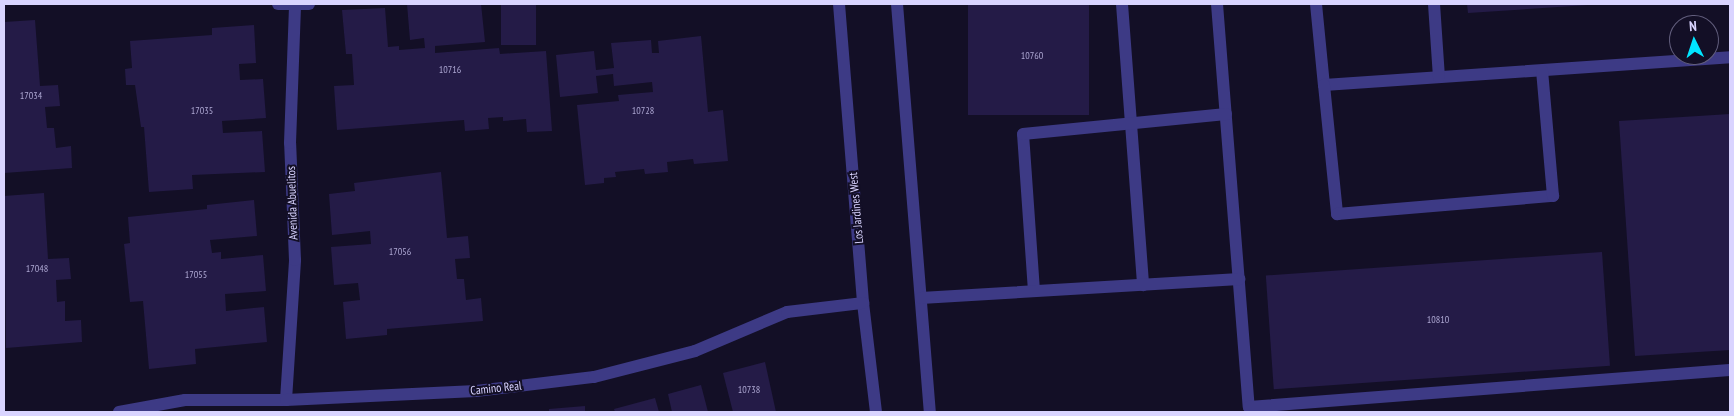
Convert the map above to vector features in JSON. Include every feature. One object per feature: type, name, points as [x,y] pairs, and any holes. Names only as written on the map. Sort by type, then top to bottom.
[{"type":"street","points":[[278,4],[309,4]]},
{"type":"street","name":"Los Jardines West","points":[[839,4],[863,303],[876,412]]},
{"type":"street","points":[[897,4],[930,412]]},
{"type":"street","points":[[1122,4],[1143,285]]},
{"type":"street","points":[[1217,4],[1249,407],[1730,370]]},
{"type":"street","points":[[1316,4],[1337,214],[1553,196],[1542,70]]},
{"type":"street","points":[[1434,4],[1439,77]]},
{"type":"street","name":"Avenida Abuelitos","points":[[286,400],[295,260],[290,143],[295,5]]},
{"type":"street","points":[[1324,85],[1730,57]]},
{"type":"street","points":[[1034,291],[1023,134],[1226,114]]},
{"type":"street","points":[[921,298],[1239,280]]},
{"type":"street","name":"Camino Real","points":[[119,412],[185,400],[286,400],[476,391],[594,377],[695,351],[787,312],[863,303]]},
{"type":"building","points":[[407,4],[481,4],[485,42],[435,46],[435,53],[499,48],[500,54],[546,51],[552,131],[527,132],[526,119],[503,121],[503,117],[488,118],[489,129],[465,131],[464,120],[337,130],[334,86],[354,85],[352,54],[346,54],[342,10],[385,8],[388,47],[399,46],[399,50],[425,48],[424,38],[410,40]]},
{"type":"building","points":[[501,4],[536,4],[536,45],[501,45]]},
{"type":"building","points":[[968,4],[1089,4],[1089,115],[968,115]]},
{"type":"building","points":[[1467,4],[1588,4],[1588,5],[1468,13]]},
{"type":"building","points":[[35,20],[40,86],[58,85],[60,106],[45,107],[47,128],[54,128],[56,148],[71,146],[72,168],[4,173],[4,22]]},
{"type":"building","points":[[254,25],[256,63],[239,64],[240,80],[263,79],[266,118],[222,121],[223,133],[262,131],[265,172],[192,175],[193,189],[149,192],[144,127],[141,127],[135,85],[126,85],[125,69],[132,68],[130,41],[212,35],[212,28]]},
{"type":"building","points":[[701,36],[708,112],[723,110],[728,161],[694,164],[693,159],[667,162],[668,172],[645,174],[644,169],[615,172],[616,177],[604,178],[604,183],[585,185],[577,105],[619,101],[618,95],[653,92],[652,82],[614,86],[613,74],[596,76],[598,93],[560,97],[556,55],[594,51],[596,70],[614,68],[611,43],[651,40],[652,53],[659,53],[658,41]]},
{"type":"building","points":[[1730,114],[1730,350],[1635,356],[1619,121]]},
{"type":"building","points":[[441,172],[447,238],[468,236],[470,258],[455,259],[457,279],[464,279],[466,300],[481,298],[483,321],[387,329],[387,335],[346,339],[343,302],[360,300],[358,283],[334,285],[331,247],[371,244],[370,231],[332,235],[329,194],[355,191],[354,183]]},
{"type":"building","points":[[44,193],[48,259],[69,258],[71,279],[56,280],[57,302],[65,301],[65,321],[81,320],[82,342],[6,348],[4,196]]},
{"type":"building","points":[[254,200],[257,236],[210,240],[212,253],[221,252],[221,259],[263,255],[266,291],[225,294],[226,311],[264,307],[267,342],[195,349],[196,364],[149,369],[143,301],[130,302],[124,244],[130,243],[128,217],[207,209],[207,205]]},
{"type":"building","points":[[1602,252],[1610,366],[1274,389],[1266,276]]},
{"type":"building","points":[[765,362],[776,412],[733,412],[723,373]]},
{"type":"building","points":[[701,385],[708,412],[672,412],[668,394]]},
{"type":"building","points":[[655,398],[659,412],[615,412],[614,409]]},
{"type":"building","points":[[585,406],[585,412],[549,412],[549,409]]}]
